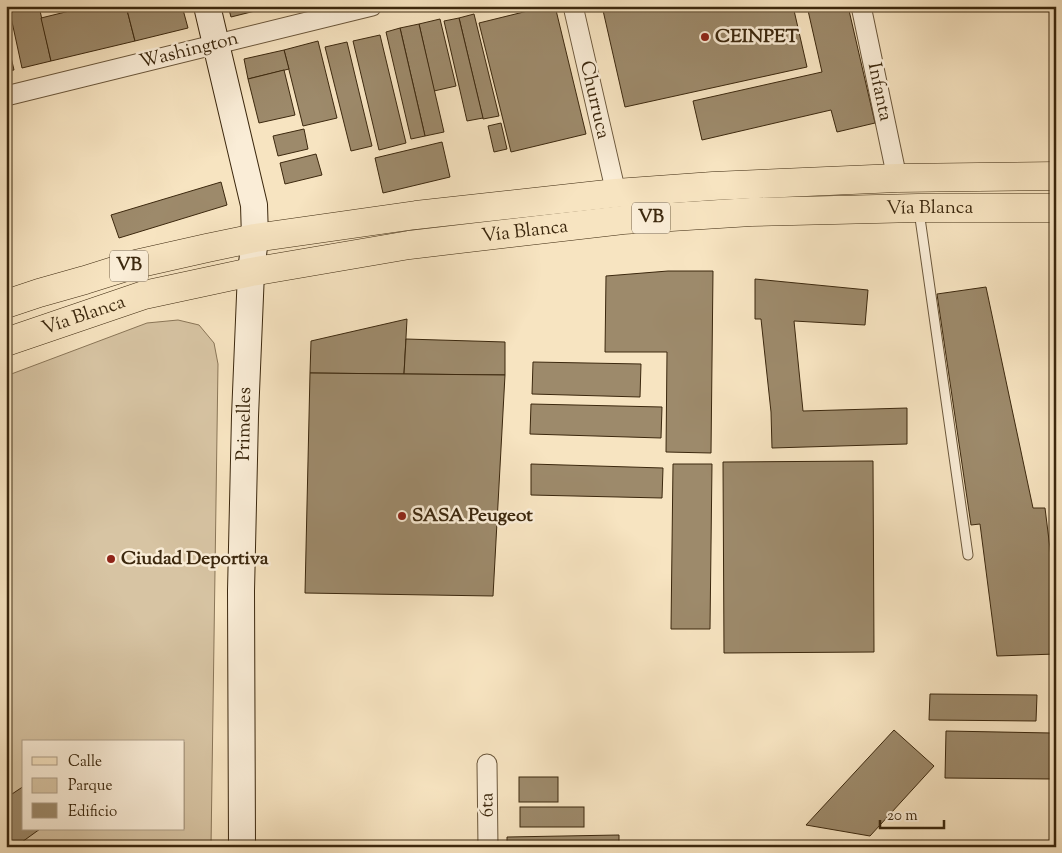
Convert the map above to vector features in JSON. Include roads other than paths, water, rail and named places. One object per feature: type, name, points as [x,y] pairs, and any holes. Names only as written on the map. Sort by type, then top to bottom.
[{"type":"main road","name":"Primelles","points":[[207,6],[254,206],[255,238],[250,272],[244,416],[241,591],[242,847]]},
{"type":"main road","name":"Vía Blanca","points":[[6,304],[136,264],[255,238],[416,215],[616,193],[713,186],[897,178],[1056,176]]},
{"type":"main road","name":"Vía Blanca","points":[[6,342],[144,295],[250,272],[408,245],[623,220],[751,212],[918,208],[1056,208]]},
{"type":"street","name":"Washington","points":[[6,96],[372,6]]},
{"type":"street","name":"Churruca","points":[[573,6],[616,193]]},
{"type":"street","name":"Infanta","points":[[861,6],[897,178]]},
{"type":"street","name":"6ta","points":[[487,764],[488,847]]},
{"type":"lane","points":[[918,208],[968,555]]},
{"type":"place","name":"CEINPET","points":[[705,37]]},
{"type":"place","name":"SASA Peugeot","points":[[402,516]]},
{"type":"place","name":"Ciudad Deportiva","points":[[111,559]]}]
